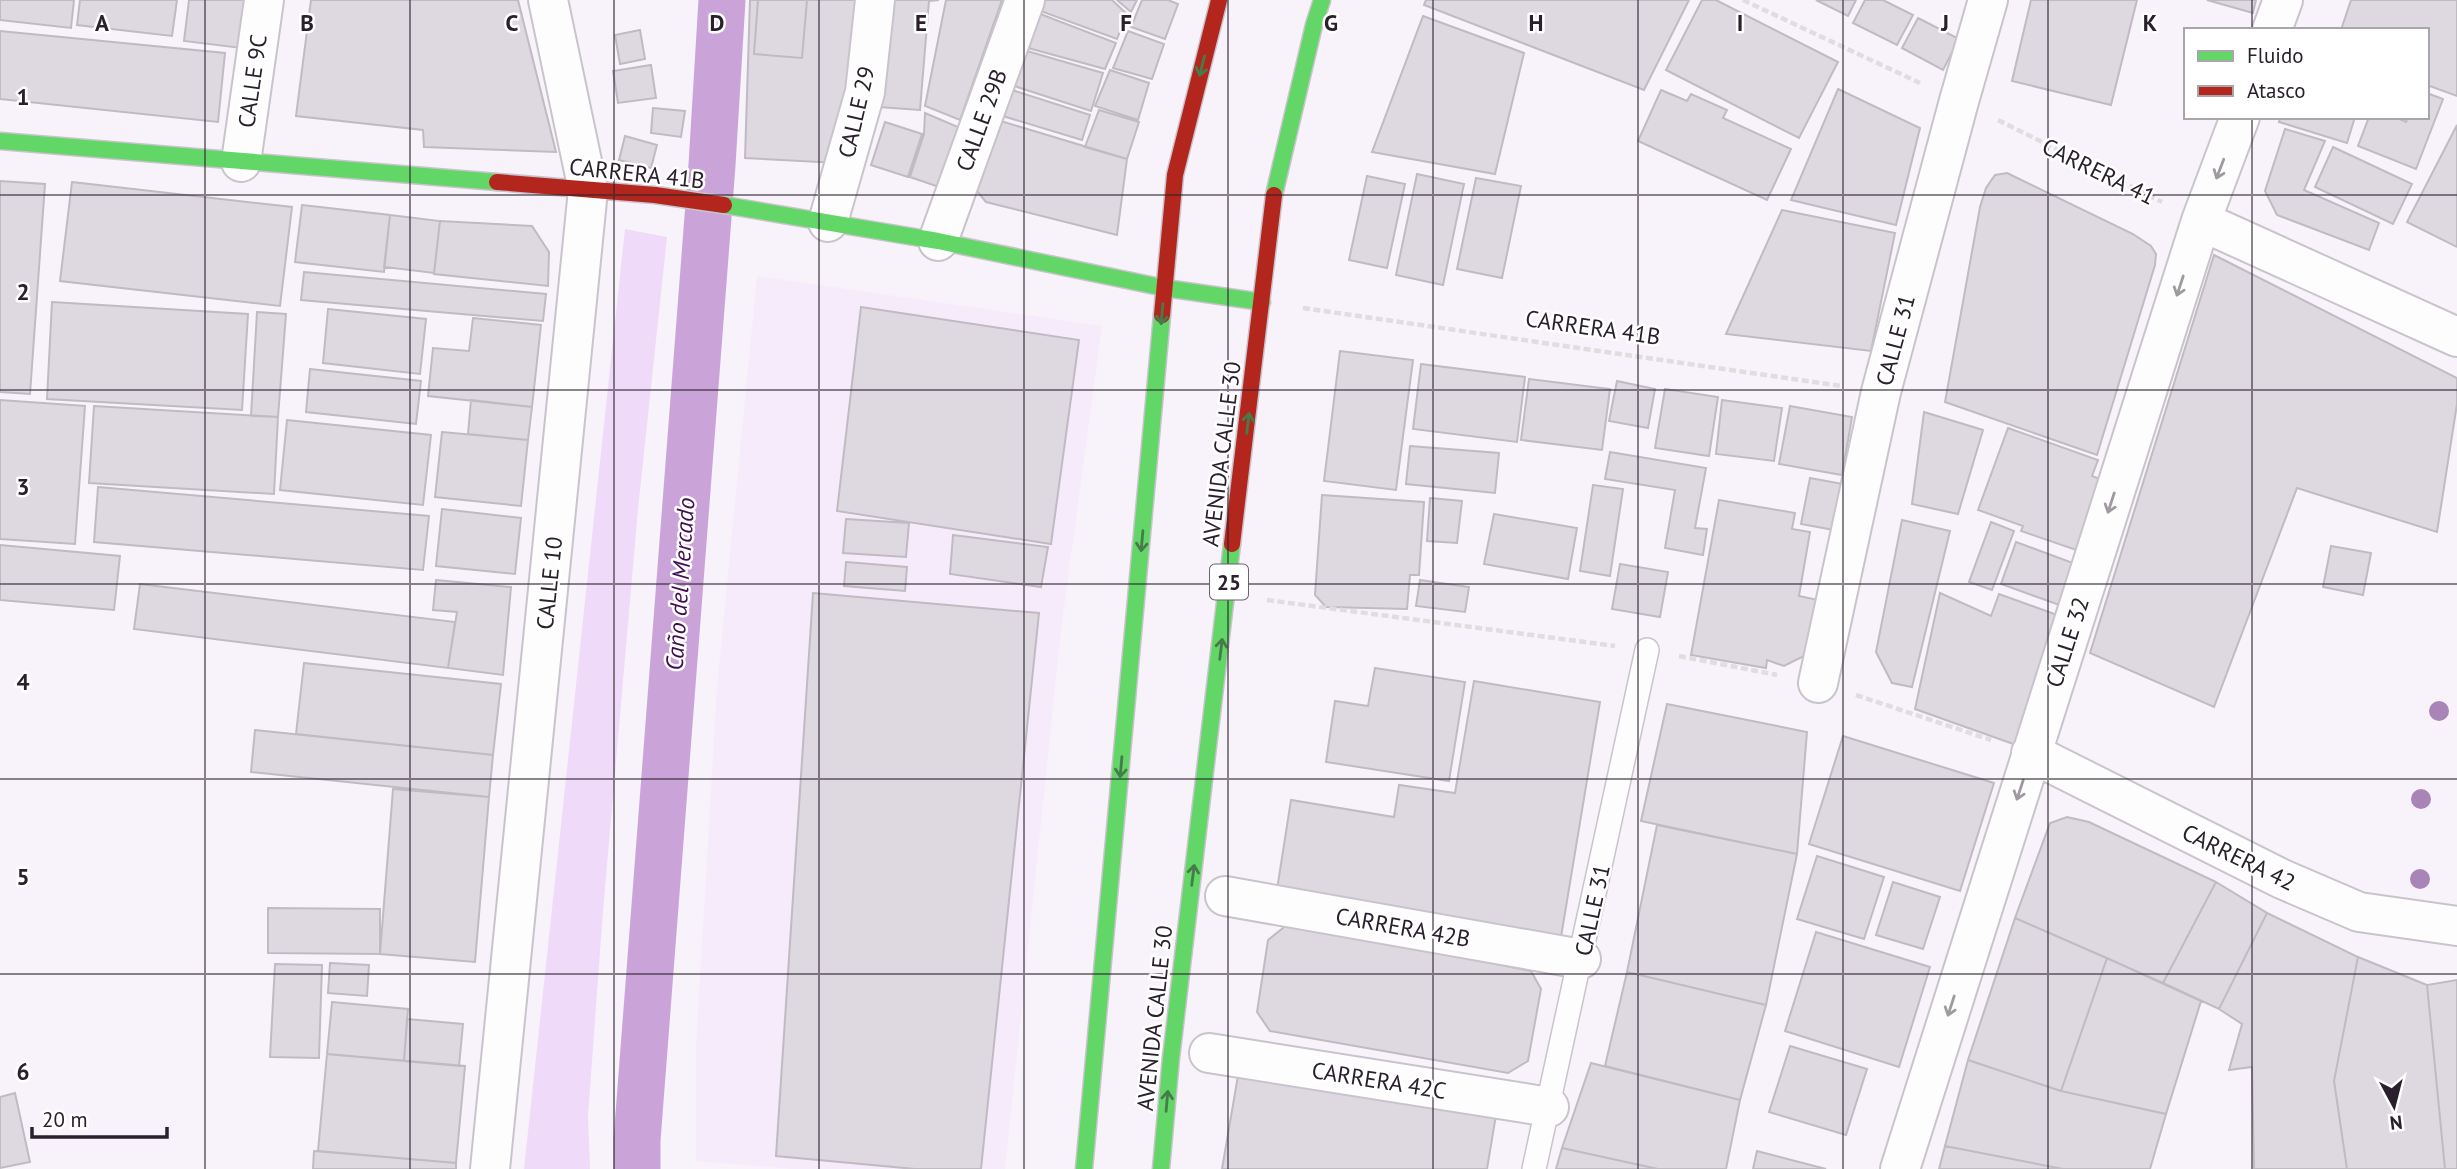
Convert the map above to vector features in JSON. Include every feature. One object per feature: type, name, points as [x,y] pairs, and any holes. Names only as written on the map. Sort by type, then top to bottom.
[{"type":"main road","points":[[1084,1169],[1175,175],[1219,0]]},
{"type":"main road","name":"AVENIDA CALLE 30","points":[[1161,1169],[1171,1058],[1274,194],[1322,0]]},
{"type":"main road","name":"CARRERA 41B","points":[[0,141],[654,195],[938,241],[1165,288],[1262,302]]},
{"type":"street","name":"CALLE 9C","points":[[241,162],[264,0]]},
{"type":"street","name":"CALLE 10","points":[[490,1169],[588,190],[548,0]]},
{"type":"street","name":"CALLE 29","points":[[828,222],[865,92],[875,0]]},
{"type":"street","name":"CALLE 29B","points":[[938,241],[1025,0]]},
{"type":"street","name":"CALLE 31","points":[[1818,683],[1881,391],[1988,0]]},
{"type":"street","points":[[2273,28],[2283,0]]},
{"type":"street","name":"CALLE 32","points":[[1899,1169],[2201,221],[2238,119]]},
{"type":"street","points":[[2201,221],[2457,337]]},
{"type":"street","name":"CARRERA 42","points":[[2031,753],[2282,879],[2359,912],[2457,926]]},
{"type":"street","name":"CARRERA 42B","points":[[1225,895],[1581,959]]},
{"type":"street","name":"CARRERA 42C","points":[[1209,1053],[1549,1107]]},
{"type":"lane","name":"CALLE 31","points":[[1534,1169],[1647,650]]},
{"type":"path","name":"CARRERA 41","points":[[1743,0],[1959,101],[2201,221]]},
{"type":"path","name":"CARRERA 41B","points":[[1298,307],[1881,391]]},
{"type":"shaded area","points":[[625,229],[667,237],[638,509],[603,911],[588,1116],[590,1169],[524,1169]]},
{"type":"shaded area","points":[[757,276],[1102,326],[1061,630],[1005,1169],[792,1169],[696,1161],[696,1046],[717,687]]},
{"type":"building","points":[[0,0],[74,0],[71,28],[0,20]]},
{"type":"building","points":[[80,0],[177,0],[172,36],[77,25]]},
{"type":"building","points":[[189,0],[247,0],[241,48],[184,41]]},
{"type":"building","points":[[311,0],[518,0],[556,152],[424,147],[423,130],[296,116]]},
{"type":"building","points":[[750,0],[871,0],[838,163],[745,158]]},
{"type":"building","points":[[758,0],[807,0],[802,58],[754,54]]},
{"type":"building","points":[[887,0],[939,0],[929,1],[920,110],[879,107]]},
{"type":"building","points":[[946,0],[1002,0],[960,120],[925,106]]},
{"type":"building","points":[[1038,0],[1112,0],[1127,14],[1117,39],[1035,9]]},
{"type":"building","points":[[1117,0],[1137,0],[1131,12]]},
{"type":"building","points":[[1142,0],[1168,0],[1178,4],[1165,39],[1131,27]]},
{"type":"building","points":[[1426,0],[1689,0],[1644,90],[1424,5]]},
{"type":"building","points":[[1702,0],[1716,0],[1838,62],[1799,138],[1666,70]]},
{"type":"building","points":[[1816,0],[1856,0],[1848,16]]},
{"type":"building","points":[[1865,0],[1883,0],[1913,15],[1897,45],[1853,23]]},
{"type":"building","points":[[2031,0],[2137,0],[2111,105],[2012,81]]},
{"type":"building","points":[[2207,0],[2256,0],[2253,13]]},
{"type":"building","points":[[2351,0],[2457,0],[2457,96],[2429,86],[2429,28],[2342,28]]},
{"type":"building","points":[[1035,12],[1116,43],[1105,69],[1021,46]]},
{"type":"building","points":[[1423,16],[1524,53],[1495,174],[1372,152]]},
{"type":"building","points":[[1918,18],[1959,39],[1943,70],[1902,48]]},
{"type":"building","points":[[640,30],[645,59],[620,64],[615,35]]},
{"type":"building","points":[[0,31],[225,53],[218,122],[0,99]]},
{"type":"building","points":[[1128,31],[1164,44],[1152,79],[1113,68]]},
{"type":"building","points":[[1020,49],[1103,73],[1091,111],[1008,84]]},
{"type":"building","points":[[651,65],[656,98],[618,103],[613,71]]},
{"type":"building","points":[[1110,70],[1149,83],[1138,120],[1095,106]]},
{"type":"building","points":[[1006,88],[1090,115],[1082,140],[996,114]]},
{"type":"building","points":[[1838,89],[1920,128],[1896,225],[1791,200]]},
{"type":"building","points":[[1661,90],[1687,101],[1691,94],[1727,110],[1723,118],[1791,149],[1767,200],[1638,141]]},
{"type":"building","points":[[2429,94],[2443,99],[2416,169],[2358,146],[2368,119],[2399,119],[2406,122],[2407,119],[2429,119]]},
{"type":"building","points":[[653,108],[685,111],[681,137],[651,133]]},
{"type":"building","points":[[1099,110],[1139,122],[1127,159],[1085,147]]},
{"type":"building","points":[[925,113],[958,127],[942,188],[910,177],[924,134]]},
{"type":"building","points":[[994,119],[1127,159],[1117,235],[986,202],[971,184]]},
{"type":"building","points":[[2280,119],[2354,119],[2347,143],[2279,122]]},
{"type":"building","points":[[885,122],[922,134],[908,177],[871,165]]},
{"type":"building","points":[[2457,125],[2457,247],[2407,222]]},
{"type":"building","points":[[2285,129],[2325,141],[2304,190],[2379,223],[2369,250],[2277,215],[2265,191]]},
{"type":"building","points":[[625,136],[657,145],[651,168],[619,160]]},
{"type":"building","points":[[2333,147],[2412,184],[2393,224],[2315,187]]},
{"type":"building","points":[[2007,173],[2133,234],[2151,246],[2156,254],[2155,265],[2097,455],[1945,402],[1980,207],[1986,188],[1995,175]]},
{"type":"building","points":[[1417,174],[1464,184],[1443,285],[1396,275]]},
{"type":"building","points":[[1367,176],[1405,184],[1387,268],[1349,260]]},
{"type":"building","points":[[1476,178],[1521,186],[1502,278],[1457,269]]},
{"type":"building","points":[[0,181],[45,184],[30,394],[0,392]]},
{"type":"building","points":[[72,182],[292,207],[280,306],[60,281]]},
{"type":"building","points":[[302,205],[390,215],[384,272],[295,262]]},
{"type":"building","points":[[1782,210],[1895,233],[1871,351],[1726,334]]},
{"type":"building","points":[[390,215],[440,221],[434,273],[384,267]]},
{"type":"building","points":[[440,221],[532,226],[549,252],[548,286],[434,274]]},
{"type":"building","points":[[2214,255],[2457,378],[2457,404],[2437,532],[2297,488],[2214,707],[2090,653]]},
{"type":"building","points":[[304,272],[546,294],[543,321],[301,300]]},
{"type":"building","points":[[52,302],[248,314],[242,410],[47,399]]},
{"type":"building","points":[[861,307],[1079,340],[1051,544],[837,511]]},
{"type":"building","points":[[328,309],[426,319],[420,374],[323,363]]},
{"type":"building","points":[[257,312],[286,314],[278,417],[251,416]]},
{"type":"building","points":[[473,318],[541,325],[532,407],[428,396],[433,348],[469,351]]},
{"type":"building","points":[[1340,351],[1413,360],[1396,490],[1324,481]]},
{"type":"building","points":[[1421,364],[1525,377],[1517,442],[1413,429]]},
{"type":"building","points":[[310,369],[421,381],[416,424],[306,412]]},
{"type":"building","points":[[1529,379],[1610,389],[1602,450],[1521,440]]},
{"type":"building","points":[[1617,381],[1655,389],[1648,428],[1609,421]]},
{"type":"building","points":[[1665,389],[1718,397],[1709,456],[1655,448]]},
{"type":"building","points":[[0,400],[85,406],[75,544],[0,539]]},
{"type":"building","points":[[471,400],[532,407],[528,440],[468,434]]},
{"type":"building","points":[[1722,400],[1782,408],[1774,461],[1716,454]]},
{"type":"building","points":[[94,406],[278,417],[274,494],[89,483]]},
{"type":"building","points":[[1790,406],[1852,417],[1842,475],[1779,464]]},
{"type":"building","points":[[1924,412],[1983,430],[1958,514],[1912,504]]},
{"type":"building","points":[[287,420],[431,435],[423,505],[280,490]]},
{"type":"building","points":[[2008,428],[2098,460],[2092,476],[2113,484],[2088,554],[2021,531],[2023,526],[1978,510]]},
{"type":"building","points":[[442,432],[528,440],[521,506],[435,497]]},
{"type":"building","points":[[1410,446],[1499,453],[1495,493],[1406,484]]},
{"type":"building","points":[[1610,452],[1706,468],[1695,528],[1707,529],[1703,555],[1665,548],[1675,490],[1605,479]]},
{"type":"building","points":[[1810,478],[1843,484],[1834,530],[1801,524]]},
{"type":"building","points":[[1593,485],[1623,489],[1610,576],[1580,571]]},
{"type":"building","points":[[98,487],[429,516],[423,570],[94,542]]},
{"type":"building","points":[[1322,495],[1424,502],[1419,575],[1410,575],[1407,609],[1326,607],[1315,595]]},
{"type":"building","points":[[1430,498],[1462,501],[1457,543],[1427,541]]},
{"type":"building","points":[[1719,500],[1795,513],[1792,529],[1810,532],[1799,596],[1818,600],[1804,656],[1784,666],[1767,660],[1766,668],[1691,655]]},
{"type":"building","points":[[442,509],[521,518],[515,574],[436,566]]},
{"type":"building","points":[[1494,514],[1577,528],[1568,579],[1484,564]]},
{"type":"building","points":[[846,519],[909,523],[906,557],[843,553]]},
{"type":"building","points":[[1902,520],[1950,531],[1912,687],[1892,683],[1876,652]]},
{"type":"building","points":[[1991,522],[2014,531],[1992,590],[1969,582]]},
{"type":"building","points":[[953,535],[1048,547],[1041,587],[950,574]]},
{"type":"building","points":[[2016,542],[2081,566],[2065,607],[2001,584]]},
{"type":"building","points":[[0,545],[120,556],[114,610],[0,600]]},
{"type":"building","points":[[2331,546],[2371,553],[2363,595],[2323,587]]},
{"type":"building","points":[[846,562],[907,567],[905,591],[844,586]]},
{"type":"building","points":[[1620,564],[1668,572],[1660,617],[1612,609]]},
{"type":"building","points":[[436,580],[511,587],[503,675],[448,668],[457,612],[433,610]]},
{"type":"building","points":[[1420,580],[1469,587],[1465,612],[1416,606]]},
{"type":"building","points":[[140,584],[455,622],[448,668],[134,629]]},
{"type":"building","points":[[813,593],[1039,613],[981,1169],[915,1169],[776,1156]]},
{"type":"building","points":[[1940,593],[1991,616],[1999,594],[2063,617],[2016,745],[1915,709]]},
{"type":"building","points":[[304,663],[501,684],[493,755],[296,734]]},
{"type":"building","points":[[1375,668],[1465,682],[1449,781],[1326,762],[1335,701],[1368,706]]},
{"type":"building","points":[[1474,681],[1600,702],[1560,943],[1276,896],[1291,800],[1394,817],[1399,785],[1455,793]]},
{"type":"building","points":[[1667,704],[1807,732],[1797,854],[1641,821]]},
{"type":"building","points":[[255,730],[493,755],[489,797],[251,772]]},
{"type":"building","points":[[1843,736],[1994,783],[1960,891],[1809,844]]},
{"type":"building","points":[[393,789],[489,797],[475,962],[380,954]]},
{"type":"building","points":[[2067,817],[2089,822],[2216,882],[2163,983],[2015,918],[2050,823]]},
{"type":"building","points":[[1657,825],[1797,854],[1766,1005],[1627,972]]},
{"type":"building","points":[[1817,856],[1884,877],[1864,939],[1797,919]]},
{"type":"building","points":[[1893,882],[1940,897],[1923,949],[1876,935]]},
{"type":"building","points":[[2216,882],[2267,913],[2219,1009],[2163,983]]},
{"type":"building","points":[[268,908],[380,909],[380,954],[268,953]]},
{"type":"building","points":[[2267,913],[2358,957],[2334,1081],[2347,1169],[2254,1169],[2252,1067],[2229,1070],[2242,1024],[2219,1009]]},
{"type":"building","points":[[2015,918],[2107,958],[2061,1091],[1968,1060]]},
{"type":"building","points":[[1288,924],[1531,971],[1541,989],[1528,1061],[1508,1073],[1270,1031],[1257,1012],[1268,940]]},
{"type":"building","points":[[1816,932],[1930,967],[1899,1067],[1785,1031]]},
{"type":"building","points":[[2358,957],[2427,985],[2445,1169],[2347,1169],[2334,1081]]},
{"type":"building","points":[[2107,958],[2201,1001],[2166,1114],[2061,1091]]},
{"type":"building","points":[[330,963],[369,965],[367,996],[328,993]]},
{"type":"building","points":[[275,964],[322,965],[319,1058],[270,1057]]},
{"type":"building","points":[[1627,972],[1766,1005],[1740,1100],[1605,1066]]},
{"type":"building","points":[[2457,980],[2457,1169],[2445,1169],[2427,985]]},
{"type":"building","points":[[332,1002],[408,1009],[404,1061],[327,1054]]},
{"type":"building","points":[[407,1019],[463,1024],[459,1066],[404,1061]]},
{"type":"building","points":[[1790,1046],[1867,1069],[1846,1135],[1769,1112]]},
{"type":"building","points":[[327,1054],[465,1066],[456,1163],[318,1151]]},
{"type":"building","points":[[1968,1060],[2061,1091],[2166,1114],[2150,1169],[2063,1169],[1945,1146]]},
{"type":"building","points":[[1591,1063],[1740,1100],[1726,1169],[1658,1169],[1562,1148]]},
{"type":"building","points":[[1240,1064],[1497,1109],[1487,1169],[1222,1169]]},
{"type":"building","points":[[15,1093],[30,1162],[0,1168],[0,1097]]},
{"type":"building","points":[[1945,1146],[2063,1169],[1939,1169]]},
{"type":"building","points":[[1562,1148],[1658,1169],[1556,1169]]},
{"type":"building","points":[[314,1151],[456,1163],[456,1169],[313,1169]]},
{"type":"building","points":[[1757,1151],[1826,1169],[1753,1169]]},
{"type":"waterway","name":"Caño del Mercado","points":[[637,1169],[637,1140],[712,165],[722,0]]},
{"type":"traffic: fast","points":[[1274,195],[1322,0]]},
{"type":"traffic: fast","points":[[0,141],[497,182]]},
{"type":"traffic: fast","points":[[724,205],[938,241],[1165,288],[1262,302]]},
{"type":"traffic: fast","points":[[1084,1169],[1162,315]]},
{"type":"traffic: fast","points":[[1161,1169],[1171,1058],[1232,544]]},
{"type":"traffic: jam","points":[[1162,315],[1175,175],[1219,0]]},
{"type":"traffic: jam","points":[[497,182],[655,195],[724,205]]},
{"type":"traffic: jam","points":[[1232,544],[1274,195]]}]
